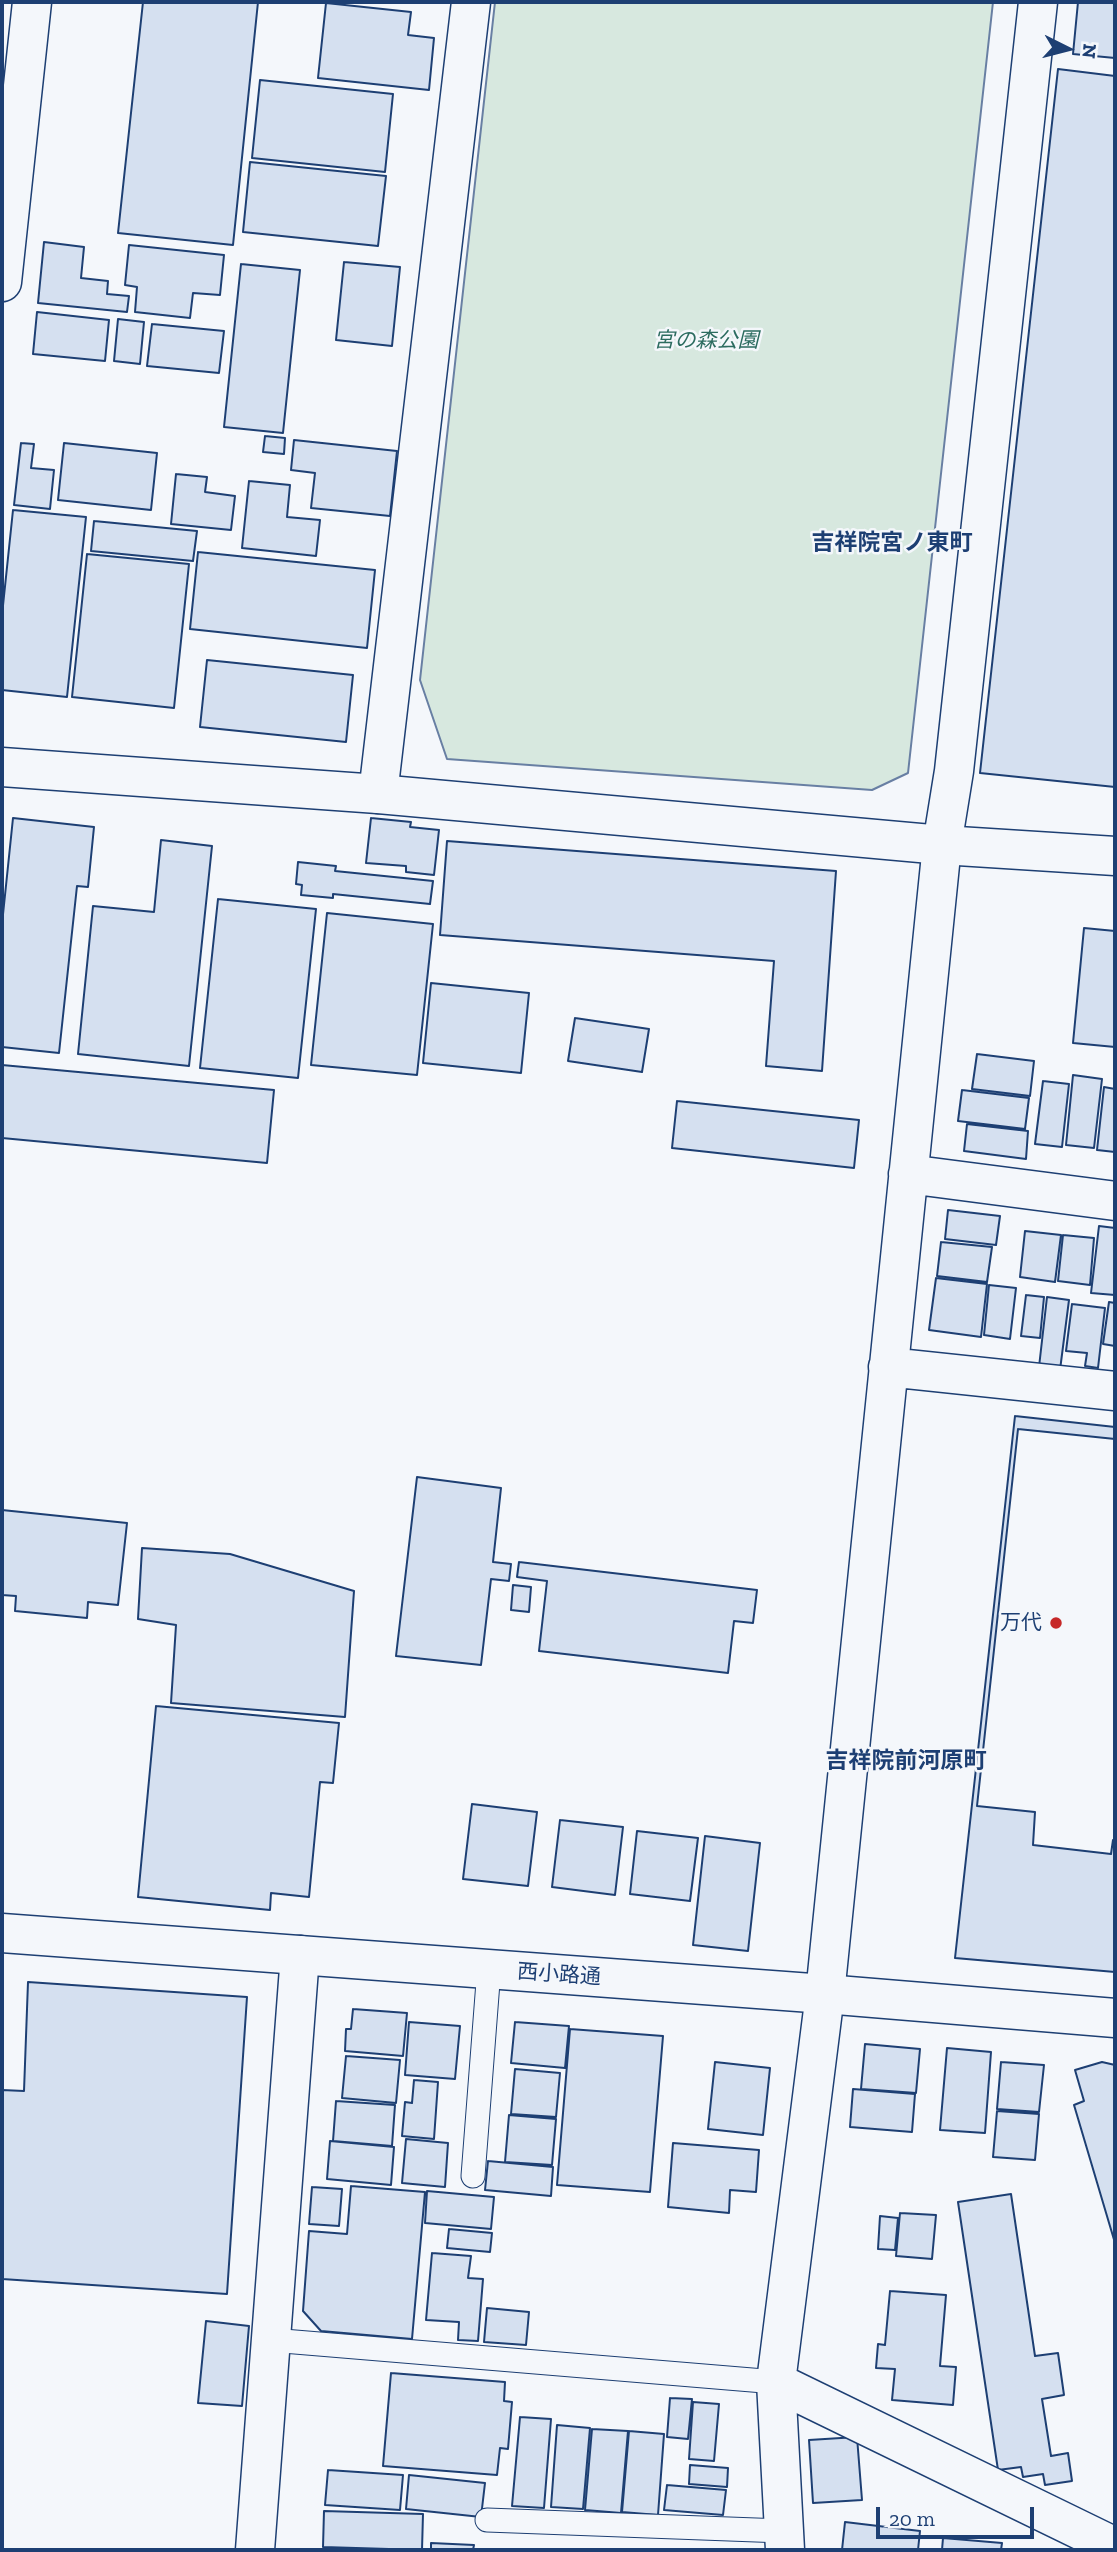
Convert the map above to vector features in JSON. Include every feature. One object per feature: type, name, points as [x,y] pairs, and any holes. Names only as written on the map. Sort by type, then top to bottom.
[{"type":"street","points":[[2,282],[32,2]]},
{"type":"street","points":[[378,794],[471,2]]},
{"type":"street","points":[[784,2541],[776,2382],[825,1994],[942,845],[954,771],[1038,2]]},
{"type":"street","points":[[2,767],[378,794],[942,845],[1115,856]]},
{"type":"street","points":[[908,1174],[1115,1201]]},
{"type":"street","points":[[888,1367],[1115,1391]]},
{"type":"street","name":"西小路通","points":[[2,1933],[1115,2018]]},
{"type":"street","points":[[255,2550],[300,1955]]},
{"type":"street","points":[[776,2382],[1115,2547]]},
{"type":"lane","points":[[473,2176],[489,1969]]},
{"type":"lane","points":[[271,2340],[776,2382]]},
{"type":"lane","points":[[487,2520],[784,2541]]},
{"type":"green space","name":"宮の森公園","points":[[495,2],[993,2],[908,773],[872,790],[447,759],[420,680]]},
{"type":"building","points":[[143,2],[258,2],[233,245],[118,233]]},
{"type":"building","points":[[1078,2],[1115,2],[1115,58],[1073,54]]},
{"type":"building","points":[[326,3],[411,12],[408,35],[434,38],[429,90],[318,78]]},
{"type":"building","points":[[1058,69],[1115,76],[1115,787],[980,773]]},
{"type":"building","points":[[260,80],[393,94],[385,172],[252,158]]},
{"type":"building","points":[[250,162],[386,176],[378,246],[243,232]]},
{"type":"building","points":[[44,242],[84,247],[81,278],[108,281],[107,294],[129,296],[127,312],[38,303]]},
{"type":"building","points":[[129,245],[224,255],[220,295],[193,293],[190,318],[135,312],[137,287],[125,285]]},
{"type":"building","points":[[344,262],[400,267],[392,346],[336,340]]},
{"type":"building","points":[[241,264],[300,270],[283,433],[224,427]]},
{"type":"building","points":[[37,312],[109,320],[105,361],[33,354]]},
{"type":"building","points":[[118,319],[144,322],[140,364],[114,361]]},
{"type":"building","points":[[152,324],[224,331],[219,373],[147,366]]},
{"type":"building","points":[[265,436],[285,438],[284,454],[263,452]]},
{"type":"building","points":[[294,440],[397,451],[390,516],[311,508],[315,473],[291,470]]},
{"type":"building","points":[[21,443],[34,444],[31,468],[54,470],[50,509],[14,505]]},
{"type":"building","points":[[64,443],[157,453],[151,510],[58,500]]},
{"type":"building","points":[[176,474],[207,477],[205,492],[235,496],[231,530],[171,524]]},
{"type":"building","points":[[249,481],[290,485],[287,517],[320,520],[316,556],[242,548]]},
{"type":"building","points":[[13,510],[86,517],[67,697],[2,690],[2,615]]},
{"type":"building","points":[[94,521],[197,531],[193,561],[91,551]]},
{"type":"building","points":[[198,552],[375,570],[367,648],[190,629]]},
{"type":"building","points":[[87,554],[189,564],[174,708],[72,697]]},
{"type":"building","points":[[207,660],[353,675],[346,742],[200,727]]},
{"type":"building","points":[[13,818],[94,827],[88,887],[77,886],[59,1053],[2,1047],[2,924]]},
{"type":"building","points":[[371,818],[411,822],[410,827],[439,830],[434,875],[406,872],[406,866],[366,863]]},
{"type":"building","points":[[161,840],[212,846],[189,1066],[78,1054],[93,906],[154,912]]},
{"type":"building","points":[[447,841],[836,871],[822,1071],[766,1066],[774,961],[440,935]]},
{"type":"building","points":[[298,862],[336,866],[335,871],[433,881],[430,904],[333,894],[333,898],[301,895],[302,885],[296,884]]},
{"type":"building","points":[[218,899],[316,909],[298,1078],[200,1068]]},
{"type":"building","points":[[327,913],[433,924],[417,1075],[311,1065]]},
{"type":"building","points":[[1084,928],[1115,931],[1115,1047],[1073,1043]]},
{"type":"building","points":[[431,983],[529,993],[521,1073],[423,1063]]},
{"type":"building","points":[[575,1018],[649,1029],[642,1072],[568,1061]]},
{"type":"building","points":[[977,1054],[1034,1061],[1030,1096],[972,1089]]},
{"type":"building","points":[[2,1065],[274,1090],[267,1163],[2,1138]]},
{"type":"building","points":[[1073,1075],[1102,1079],[1094,1148],[1066,1145]]},
{"type":"building","points":[[1043,1081],[1069,1084],[1062,1147],[1035,1144]]},
{"type":"building","points":[[1104,1087],[1115,1089],[1115,1152],[1097,1150]]},
{"type":"building","points":[[962,1090],[1029,1098],[1025,1129],[958,1121]]},
{"type":"building","points":[[677,1101],[859,1120],[854,1168],[672,1148]]},
{"type":"building","points":[[967,1124],[1028,1131],[1026,1159],[964,1151]]},
{"type":"building","points":[[948,1210],[1000,1216],[996,1245],[945,1239]]},
{"type":"building","points":[[1099,1226],[1115,1228],[1115,1295],[1091,1293]]},
{"type":"building","points":[[1025,1231],[1061,1235],[1055,1282],[1020,1277]]},
{"type":"building","points":[[1063,1235],[1094,1238],[1090,1285],[1058,1281]]},
{"type":"building","points":[[941,1242],[992,1247],[987,1282],[937,1276]]},
{"type":"building","points":[[936,1278],[987,1284],[981,1337],[929,1330]]},
{"type":"building","points":[[989,1285],[1016,1288],[1010,1339],[984,1335]]},
{"type":"building","points":[[1026,1295],[1044,1297],[1040,1338],[1021,1336]]},
{"type":"building","points":[[1047,1297],[1069,1300],[1060,1370],[1039,1367]]},
{"type":"building","points":[[1109,1302],[1115,1303],[1115,1346],[1103,1344]]},
{"type":"building","points":[[1072,1304],[1105,1308],[1098,1368],[1085,1366],[1087,1353],[1066,1351]]},
{"type":"building","name":"万代","points":[[1015,1416],[1115,1427],[1115,1972],[955,1958]]},
{"type":"building","name":"万代","points":[[1018,1429],[1115,1439],[1115,1840],[1111,1854],[1033,1845],[1035,1812],[977,1806]]},
{"type":"building","points":[[417,1477],[501,1488],[493,1562],[511,1564],[509,1581],[491,1579],[481,1665],[396,1656]]},
{"type":"building","points":[[2,1510],[127,1523],[118,1605],[88,1602],[87,1618],[15,1611],[16,1596],[2,1595]]},
{"type":"building","points":[[142,1548],[230,1554],[354,1591],[345,1717],[171,1703],[176,1625],[138,1619]]},
{"type":"building","points":[[519,1562],[757,1590],[753,1623],[734,1621],[728,1673],[539,1651],[547,1581],[517,1577]]},
{"type":"building","points":[[513,1585],[531,1587],[529,1612],[511,1610]]},
{"type":"building","points":[[156,1706],[339,1723],[333,1783],[320,1782],[309,1897],[271,1893],[270,1910],[138,1897]]},
{"type":"building","points":[[472,1804],[537,1812],[528,1886],[463,1879]]},
{"type":"building","points":[[560,1820],[623,1827],[615,1895],[552,1887]]},
{"type":"building","points":[[637,1831],[698,1838],[690,1901],[630,1894]]},
{"type":"building","points":[[705,1836],[760,1843],[748,1951],[693,1945]]},
{"type":"building","points":[[28,1982],[247,1997],[227,2294],[2,2279],[2,2090],[24,2091]]},
{"type":"building","points":[[353,2009],[407,2013],[403,2056],[345,2051],[346,2029],[351,2029]]},
{"type":"building","points":[[409,2022],[460,2026],[455,2079],[405,2075]]},
{"type":"building","points":[[515,2022],[569,2026],[565,2068],[511,2063]]},
{"type":"building","points":[[570,2029],[663,2036],[650,2192],[557,2185]]},
{"type":"building","points":[[865,2044],[920,2049],[916,2093],[861,2089]]},
{"type":"building","points":[[947,2048],[991,2052],[985,2133],[940,2130]]},
{"type":"building","points":[[346,2056],[400,2060],[396,2103],[342,2098]]},
{"type":"building","points":[[715,2062],[770,2068],[763,2135],[708,2129]]},
{"type":"building","points":[[1001,2062],[1044,2065],[1039,2112],[997,2109]]},
{"type":"building","points":[[1102,2062],[1115,2065],[1115,2243],[1074,2105],[1084,2101],[1075,2070]]},
{"type":"building","points":[[515,2069],[560,2073],[556,2117],[511,2114]]},
{"type":"building","points":[[414,2080],[438,2082],[434,2139],[402,2136],[405,2102],[412,2103]]},
{"type":"building","points":[[853,2089],[915,2094],[912,2132],[850,2127]]},
{"type":"building","points":[[336,2101],[395,2105],[392,2146],[333,2141]]},
{"type":"building","points":[[997,2111],[1039,2114],[1035,2160],[993,2157]]},
{"type":"building","points":[[509,2115],[556,2119],[552,2165],[505,2162]]},
{"type":"building","points":[[406,2139],[448,2143],[445,2187],[402,2183]]},
{"type":"building","points":[[330,2141],[394,2147],[391,2185],[327,2179]]},
{"type":"building","points":[[673,2143],[759,2150],[756,2192],[730,2190],[729,2213],[668,2207]]},
{"type":"building","points":[[488,2161],[553,2167],[551,2196],[485,2190]]},
{"type":"building","points":[[351,2186],[425,2192],[412,2339],[321,2331],[303,2311],[309,2231],[347,2234]]},
{"type":"building","points":[[312,2187],[342,2189],[339,2226],[309,2224]]},
{"type":"building","points":[[427,2191],[494,2197],[491,2229],[425,2223]]},
{"type":"building","points":[[1011,2194],[1035,2356],[1058,2353],[1064,2395],[1042,2399],[1051,2456],[1068,2453],[1072,2481],[1045,2485],[1043,2474],[1023,2477],[1021,2467],[998,2470],[958,2202]]},
{"type":"building","points":[[900,2213],[936,2215],[932,2259],[896,2256]]},
{"type":"building","points":[[880,2216],[898,2218],[895,2250],[878,2249]]},
{"type":"building","points":[[449,2229],[492,2233],[490,2252],[447,2248]]},
{"type":"building","points":[[432,2253],[471,2256],[468,2278],[483,2279],[478,2341],[458,2340],[459,2322],[426,2320]]},
{"type":"building","points":[[890,2291],[946,2295],[940,2366],[956,2367],[953,2405],[892,2400],[895,2369],[876,2368],[878,2344],[885,2345]]},
{"type":"building","points":[[487,2308],[529,2312],[526,2345],[484,2342]]},
{"type":"building","points":[[206,2321],[249,2326],[242,2406],[198,2403]]},
{"type":"building","points":[[391,2373],[505,2382],[504,2401],[512,2402],[508,2449],[500,2448],[497,2475],[383,2466]]},
{"type":"building","points":[[670,2398],[692,2399],[688,2439],[667,2437]]},
{"type":"building","points":[[693,2402],[719,2404],[714,2461],[689,2459]]},
{"type":"building","points":[[520,2417],[551,2419],[544,2508],[512,2506]]},
{"type":"building","points":[[557,2425],[590,2428],[583,2509],[551,2507]]},
{"type":"building","points":[[592,2429],[628,2431],[621,2513],[585,2510]]},
{"type":"building","points":[[629,2431],[664,2434],[658,2515],[622,2512]]},
{"type":"building","points":[[857,2437],[862,2500],[813,2503],[809,2440]]},
{"type":"building","points":[[690,2465],[728,2468],[727,2487],[689,2484]]},
{"type":"building","points":[[328,2470],[403,2475],[400,2510],[325,2505]]},
{"type":"building","points":[[409,2475],[485,2483],[481,2517],[406,2509]]},
{"type":"building","points":[[667,2485],[726,2490],[723,2515],[664,2510]]},
{"type":"building","points":[[324,2511],[423,2514],[422,2550],[323,2547]]},
{"type":"building","points":[[845,2522],[920,2531],[918,2550],[842,2550]]},
{"type":"building","points":[[943,2538],[1002,2543],[1001,2550],[942,2550]]},
{"type":"building","points":[[431,2543],[474,2545],[473,2550],[431,2550]]},
{"type":"place","name":"万代","points":[[1056,1623]]},
{"type":"district","name":"吉祥院宮ノ東町","points":[[892,543]]},
{"type":"district","name":"吉祥院前河原町","points":[[906,1761]]}]
